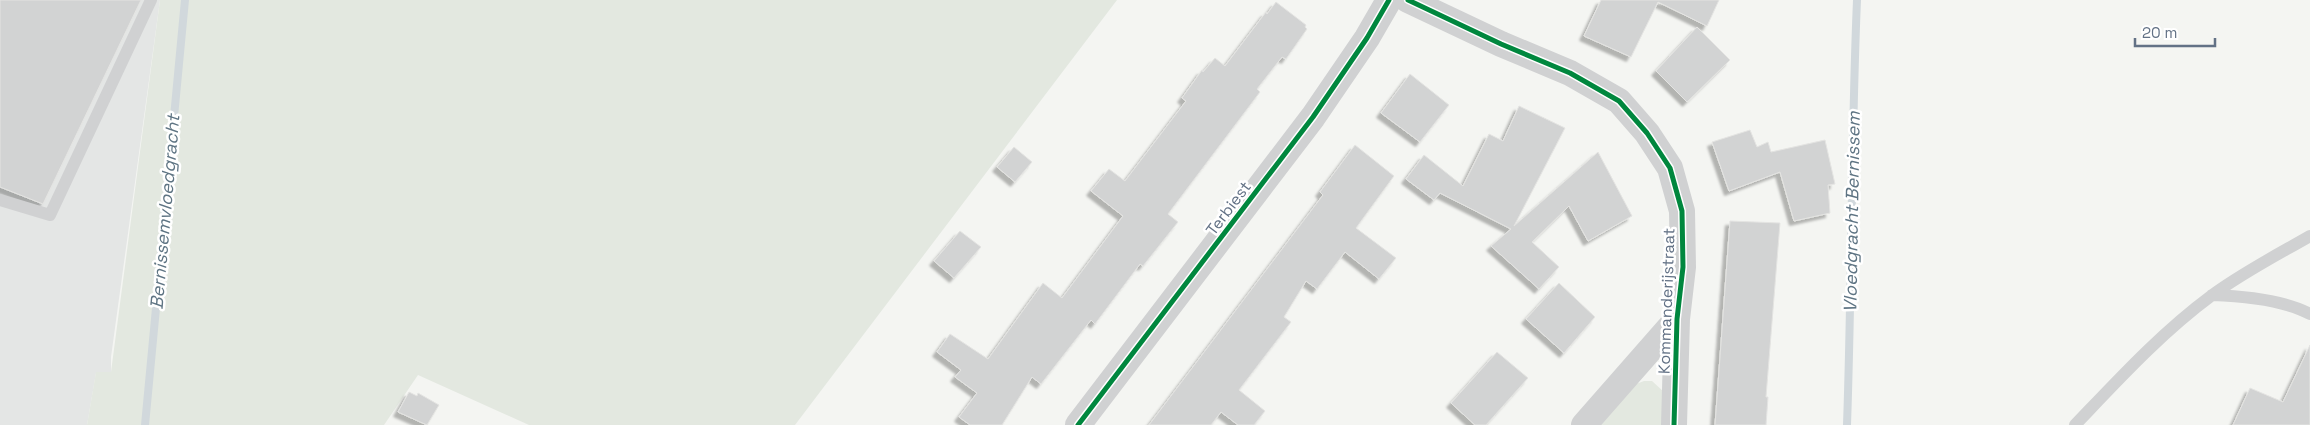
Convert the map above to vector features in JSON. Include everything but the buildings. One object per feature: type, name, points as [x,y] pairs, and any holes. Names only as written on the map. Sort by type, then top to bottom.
[{"type":"street","name":"Terbiest","points":[[1078,425],[1313,117],[1367,38],[1389,0]]},
{"type":"street","name":"Kommanderijstraat","points":[[1408,0],[1501,44],[1570,73],[1619,101],[1647,133],[1670,168],[1682,210],[1683,267],[1678,320],[1674,425]]},
{"type":"street","points":[[1584,425],[1678,320]]},
{"type":"lane","points":[[0,200],[50,215],[151,0]]},
{"type":"lane","points":[[2075,425],[2144,353],[2212,295],[2310,236]]},
{"type":"lane","points":[[2212,295],[2255,300],[2301,309],[2310,314]]},
{"type":"shaded area","points":[[0,0],[160,0],[111,357],[111,373],[96,373],[87,425],[0,425]]},
{"type":"shaded area","points":[[160,0],[1117,0],[795,425],[529,425],[418,375],[384,425],[87,425],[96,372],[111,372]]},
{"type":"shaded area","points":[[1652,381],[1664,392],[1664,425],[1599,425],[1636,384]]},
{"type":"waterway","name":"Bernissemvloedgracht","points":[[145,425],[185,0]]},
{"type":"waterway","name":"Vloedgracht Bernissem","points":[[1847,425],[1857,0]]},
{"type":"cycle path","points":[[1078,425],[1313,117],[1367,38],[1389,0]]},
{"type":"cycle path","points":[[1408,0],[1501,44],[1570,73],[1619,101],[1647,133],[1670,168],[1682,211],[1683,267],[1677,319],[1674,425]]}]
